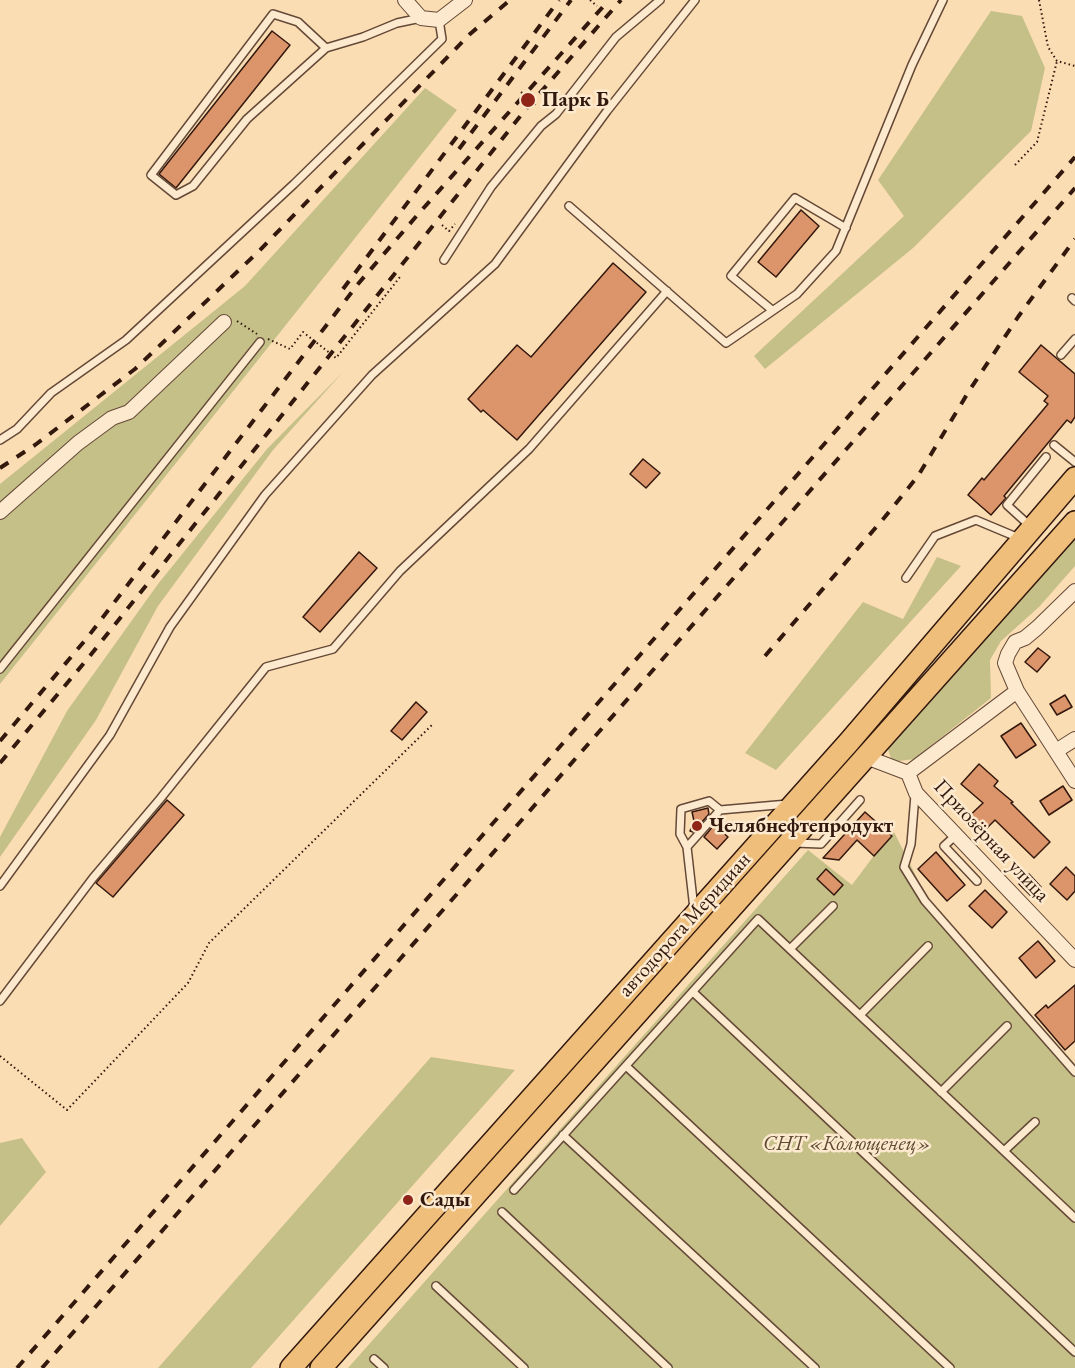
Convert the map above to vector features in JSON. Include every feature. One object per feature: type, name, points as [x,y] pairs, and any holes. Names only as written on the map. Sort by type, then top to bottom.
[{"type":"main road","name":"автодорога Меридиан","points":[[291,1368],[849,742],[1075,478]]},
{"type":"main road","name":"автодорога Меридиан","points":[[321,1368],[1075,522]]},
{"type":"main road","points":[[849,742],[866,758]]},
{"type":"street","points":[[405,0],[421,18],[439,20],[465,0]]},
{"type":"street","points":[[0,512],[78,443],[112,418],[129,412],[224,322]]},
{"type":"street","points":[[1075,591],[1025,638],[1015,642],[1005,663],[1017,691],[1075,781]]},
{"type":"street","points":[[866,758],[908,773],[1017,691]]},
{"type":"street","points":[[1056,752],[1075,739]]},
{"type":"street","name":"Приозёрная улица","points":[[908,773],[916,793],[1075,960]]},
{"type":"lane","points":[[444,260],[490,188],[541,126],[556,114],[616,37],[660,0]]},
{"type":"lane","points":[[0,886],[111,735],[170,627],[265,495],[372,375],[495,264],[607,111],[694,0]]},
{"type":"lane","points":[[569,206],[726,343],[797,294],[836,251],[912,65],[943,0]]},
{"type":"lane","points":[[326,48],[298,22],[273,14],[151,175],[176,195],[193,186],[247,119],[326,48],[363,38],[398,23],[421,18]]},
{"type":"lane","points":[[0,440],[17,429],[51,393],[126,340],[294,183],[442,39],[439,20]]},
{"type":"lane","points":[[772,310],[731,276],[795,198],[846,228]]},
{"type":"lane","points":[[0,1001],[93,878],[266,667],[333,649],[400,571],[529,449],[667,291]]},
{"type":"lane","points":[[1061,355],[1075,339]]},
{"type":"lane","points":[[0,669],[264,340]]},
{"type":"lane","points":[[1054,445],[1075,462]]},
{"type":"lane","points":[[1027,534],[1007,505],[1046,457]]},
{"type":"lane","points":[[906,578],[935,536],[976,520],[1027,534]]},
{"type":"lane","points":[[916,793],[911,844],[904,867],[925,901],[1075,1072]]},
{"type":"lane","points":[[790,843],[821,844],[860,800]]},
{"type":"lane","points":[[695,915],[687,847],[680,834],[681,809],[709,801],[720,810]]},
{"type":"lane","points":[[687,847],[720,810],[794,803]]},
{"type":"lane","points":[[955,836],[944,846],[977,881]]},
{"type":"lane","points":[[790,949],[833,906]]},
{"type":"lane","points":[[514,1190],[758,919],[1073,1213]]},
{"type":"lane","points":[[860,1015],[928,946]]},
{"type":"lane","points":[[693,992],[1075,1352]]},
{"type":"lane","points":[[941,1092],[1007,1026]]},
{"type":"lane","points":[[626,1066],[950,1368]]},
{"type":"lane","points":[[1004,1151],[1035,1122]]},
{"type":"lane","points":[[563,1135],[815,1368]]},
{"type":"lane","points":[[502,1212],[668,1368]]},
{"type":"lane","points":[[436,1286],[524,1368]]},
{"type":"lane","points":[[374,1359],[384,1368]]},
{"type":"path","points":[[590,0],[597,6]]},
{"type":"path","points":[[1015,165],[1037,142],[1056,61],[1048,47],[1039,0]]},
{"type":"path","points":[[1056,61],[1075,66]]},
{"type":"path","points":[[521,92],[537,106]]},
{"type":"path","points":[[442,225],[449,231],[455,224]]},
{"type":"path","points":[[264,340],[290,349],[303,332],[336,358],[400,277]]},
{"type":"path","points":[[224,322],[229,316],[258,334]]},
{"type":"path","points":[[0,1056],[67,1110],[188,983],[209,943],[433,724]]},
{"type":"green space","points":[[991,11],[1022,16],[1045,68],[1031,131],[913,248],[765,369],[754,356],[904,216],[878,180]]},
{"type":"green space","points":[[425,88],[457,110],[0,684],[0,484],[245,286]]},
{"type":"green space","points":[[343,372],[273,450],[158,606],[96,720],[0,857],[0,837],[67,711],[158,584],[267,449]]},
{"type":"green space","points":[[1075,534],[1075,566],[1039,607],[1001,641],[990,660],[991,698],[914,759],[892,762],[887,746],[980,645]]},
{"type":"green space","points":[[937,557],[961,566],[776,770],[745,753],[863,602],[903,619]]},
{"type":"green space","name":"СНТ «Колющенец»","points":[[893,830],[925,894],[1075,1064],[1075,1368],[348,1368],[808,850],[852,885]]},
{"type":"green space","points":[[431,1057],[515,1070],[251,1368],[158,1368]]},
{"type":"green space","points":[[22,1138],[46,1172],[0,1226],[0,1143]]},
{"type":"building","points":[[272,31],[290,45],[176,188],[159,174]]},
{"type":"building","points":[[801,210],[819,226],[776,277],[758,262]]},
{"type":"building","points":[[613,263],[646,292],[517,440],[468,399],[517,345],[531,357]]},
{"type":"building","points":[[1041,345],[1075,374],[1075,417],[1071,423],[1067,420],[991,515],[968,495],[982,478],[984,480],[1048,404],[1044,401],[1048,396],[1019,372]]},
{"type":"building","points":[[643,459],[660,473],[646,488],[630,474]]},
{"type":"building","points":[[359,552],[377,568],[320,632],[303,617]]},
{"type":"building","points":[[1038,648],[1050,657],[1037,672],[1025,662]]},
{"type":"building","points":[[1065,695],[1072,707],[1057,715],[1050,704]]},
{"type":"building","points":[[416,702],[427,712],[402,740],[391,731]]},
{"type":"building","points":[[1021,723],[1036,745],[1016,758],[1001,736]]},
{"type":"building","points":[[979,764],[998,781],[994,786],[1013,802],[1011,803],[1050,842],[1034,858],[995,820],[980,835],[965,820],[983,803],[961,784]]},
{"type":"building","points":[[1063,786],[1072,800],[1049,815],[1040,801]]},
{"type":"building","points":[[167,800],[184,815],[113,897],[96,883]]},
{"type":"building","points":[[708,808],[709,814],[693,832],[690,831],[694,821],[692,812]]},
{"type":"building","points":[[865,812],[892,836],[874,856],[857,840],[839,860],[823,858]]},
{"type":"building","points":[[714,825],[728,837],[717,849],[704,837]]},
{"type":"building","points":[[936,852],[965,885],[947,901],[918,869]]},
{"type":"building","points":[[1066,867],[1075,876],[1075,891],[1067,900],[1050,884]]},
{"type":"building","points":[[826,869],[843,885],[834,895],[817,879]]},
{"type":"building","points":[[1029,874],[1041,887],[1031,896],[1019,884]]},
{"type":"building","points":[[985,890],[1007,912],[992,928],[969,906]]},
{"type":"building","points":[[1038,941],[1055,961],[1036,978],[1019,958]]},
{"type":"building","points":[[1075,985],[1075,1041],[1065,1050],[1035,1015],[1046,1005],[1048,1008]]},
{"type":"railway","points":[[0,468],[35,445],[135,369],[259,251],[470,34],[510,0]]},
{"type":"railway","points":[[343,289],[559,0]]},
{"type":"railway","points":[[459,149],[571,0]]},
{"type":"railway","points":[[0,741],[87,638],[358,284],[609,0]]},
{"type":"railway","points":[[0,763],[89,657],[526,109],[621,0]]},
{"type":"railway","points":[[17,1368],[1075,157]]},
{"type":"railway","points":[[42,1368],[1075,188]]},
{"type":"railway","points":[[765,656],[918,476],[969,391],[1018,317],[1075,239]]},
{"type":"place","name":"Парк Б","points":[[528,100]]},
{"type":"place","name":"Челябнефтепродукт","points":[[697,826]]},
{"type":"place","name":"Сады","points":[[408,1200]]}]
